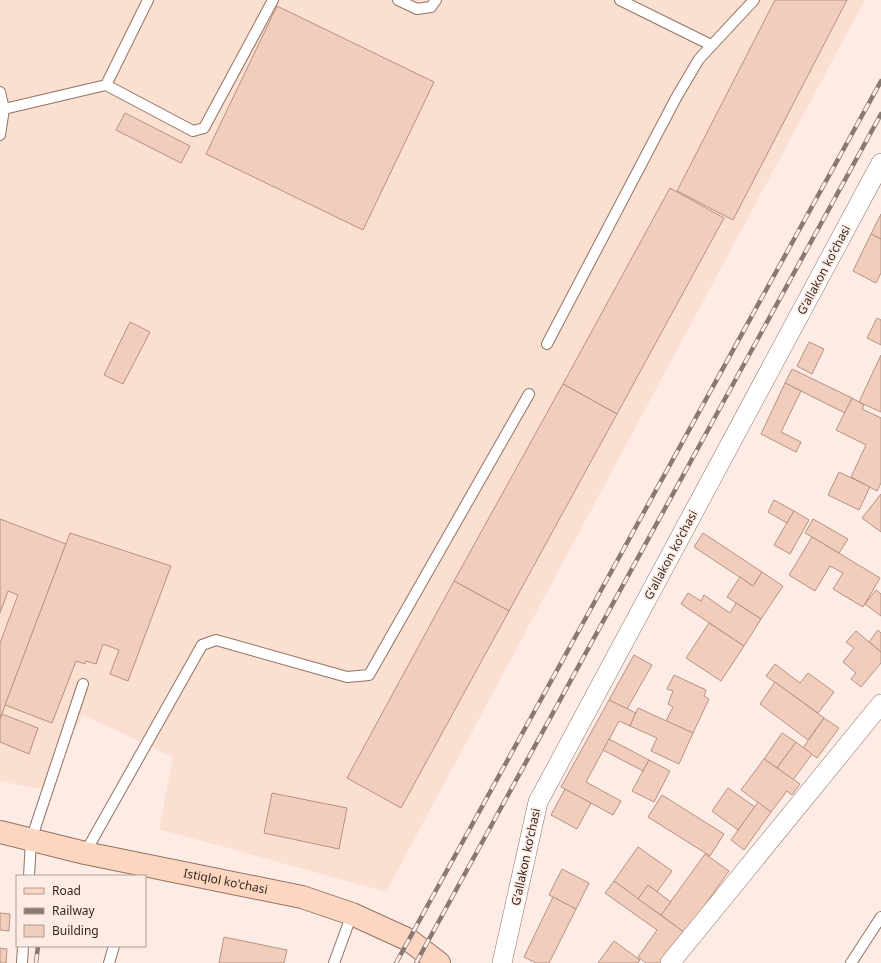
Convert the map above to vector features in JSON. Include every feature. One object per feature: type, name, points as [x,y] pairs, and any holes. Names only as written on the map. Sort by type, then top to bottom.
[{"type":"main road","name":"Istiqlol ko'chasi","points":[[0,832],[85,853],[134,869],[302,897],[352,914],[409,940],[439,963]]},
{"type":"street","name":"Gʻallakon koʻchasi","points":[[502,963],[538,802],[881,164]]},
{"type":"street","points":[[670,963],[881,704]]},
{"type":"lane","points":[[106,85],[148,0]]},
{"type":"lane","points":[[4,109],[106,85],[193,131],[204,128],[273,0]]},
{"type":"lane","points":[[398,0],[417,9],[431,7],[436,0]]},
{"type":"lane","points":[[620,0],[711,45]]},
{"type":"lane","points":[[547,344],[676,98],[699,59],[754,0]]},
{"type":"lane","points":[[0,92],[4,109],[0,135]]},
{"type":"lane","points":[[85,853],[202,645],[216,640],[348,677],[369,675],[529,394]]},
{"type":"lane","points":[[29,875],[31,840],[83,684]]},
{"type":"lane","points":[[334,963],[352,914]]},
{"type":"lane","points":[[851,963],[881,917]]},
{"type":"lane","points":[[22,963],[24,947]]},
{"type":"lane","points":[[109,963],[114,947]]},
{"type":"shaded area","points":[[0,0],[865,0],[386,892],[159,829],[173,757],[83,715],[41,789],[0,781]]},
{"type":"building","points":[[775,0],[847,0],[733,220],[677,191]]},
{"type":"building","points":[[277,6],[434,82],[363,230],[206,154]]},
{"type":"building","points":[[125,113],[190,146],[181,163],[116,130]]},
{"type":"building","points":[[670,188],[724,218],[617,414],[563,384]]},
{"type":"building","points":[[881,214],[881,239],[871,234]]},
{"type":"building","points":[[871,234],[881,239],[881,273],[876,283],[853,271]]},
{"type":"building","points":[[877,318],[881,320],[881,345],[867,338]]},
{"type":"building","points":[[130,322],[150,332],[123,384],[104,375]]},
{"type":"building","points":[[809,342],[824,349],[812,374],[797,366]]},
{"type":"building","points":[[881,355],[881,412],[859,402]]},
{"type":"building","points":[[792,369],[852,398],[845,413],[785,383]]},
{"type":"building","points":[[785,383],[801,391],[781,432],[801,442],[796,452],[761,434]]},
{"type":"building","points":[[563,384],[617,414],[509,611],[454,581]]},
{"type":"building","points":[[852,398],[864,405],[862,409],[881,418],[881,483],[877,491],[851,477],[866,445],[836,430]]},
{"type":"building","points":[[839,472],[870,487],[859,510],[828,495]]},
{"type":"building","points":[[881,494],[881,532],[862,518]]},
{"type":"building","points":[[774,500],[794,511],[787,523],[768,512]]},
{"type":"building","points":[[794,511],[809,520],[790,554],[774,545]]},
{"type":"building","points":[[0,519],[66,544],[0,719],[0,643],[18,595],[8,591],[0,613]]},
{"type":"building","points":[[813,519],[848,539],[839,553],[805,533]]},
{"type":"building","points":[[70,533],[171,566],[128,681],[110,674],[119,650],[103,644],[96,664],[86,661],[85,664],[76,661],[52,723],[5,705]]},
{"type":"building","points":[[703,533],[762,572],[753,586],[694,547]]},
{"type":"building","points":[[812,537],[880,578],[863,607],[833,589],[843,573],[830,566],[815,591],[789,575]]},
{"type":"building","points":[[762,572],[783,586],[761,619],[727,597],[740,577],[753,586]]},
{"type":"building","points":[[454,581],[509,611],[401,808],[347,778]]},
{"type":"building","points":[[876,590],[881,594],[881,616],[865,604]]},
{"type":"building","points":[[688,593],[701,601],[704,595],[730,613],[736,603],[761,619],[744,646],[681,604]]},
{"type":"building","points":[[709,623],[744,646],[721,681],[686,658]]},
{"type":"building","points":[[878,630],[881,633],[881,652],[869,642]]},
{"type":"building","points":[[856,631],[881,652],[881,663],[861,687],[851,679],[856,673],[843,662],[854,648],[846,642]]},
{"type":"building","points":[[634,655],[652,665],[627,709],[609,700]]},
{"type":"building","points":[[775,664],[800,683],[808,673],[834,692],[818,713],[766,676]]},
{"type":"building","points":[[674,675],[706,690],[704,696],[709,699],[693,733],[666,721],[673,707],[668,704],[673,691],[667,689]]},
{"type":"building","points":[[775,682],[824,718],[808,740],[760,704]]},
{"type":"building","points":[[609,700],[636,713],[630,726],[619,721],[586,782],[621,801],[613,815],[561,787]]},
{"type":"building","points":[[638,708],[693,733],[679,764],[651,751],[657,738],[630,726]]},
{"type":"building","points":[[2,714],[38,728],[29,754],[0,742],[0,719]]},
{"type":"building","points":[[824,718],[839,728],[817,758],[803,748]]},
{"type":"building","points":[[782,733],[796,742],[777,768],[764,759]]},
{"type":"building","points":[[609,739],[649,760],[643,771],[603,750]]},
{"type":"building","points":[[796,742],[812,754],[793,780],[777,768]]},
{"type":"building","points":[[764,759],[800,784],[792,795],[787,791],[771,812],[741,790]]},
{"type":"building","points":[[649,760],[670,771],[654,802],[632,791]]},
{"type":"building","points":[[728,788],[755,807],[738,830],[712,811]]},
{"type":"building","points":[[565,789],[591,803],[577,829],[551,815]]},
{"type":"building","points":[[272,793],[347,808],[339,849],[264,833]]},
{"type":"building","points":[[662,795],[724,834],[710,856],[648,817]]},
{"type":"building","points":[[758,802],[771,812],[744,850],[731,840]]},
{"type":"building","points":[[638,847],[672,871],[657,892],[648,885],[638,899],[614,881]]},
{"type":"building","points":[[705,854],[729,871],[685,933],[661,915]]},
{"type":"building","points":[[562,869],[589,883],[576,909],[549,895]]},
{"type":"building","points":[[614,881],[685,933],[663,963],[646,963],[638,957],[657,930],[605,893]]},
{"type":"building","points":[[648,885],[671,902],[661,915],[638,899]]},
{"type":"building","points":[[553,897],[576,909],[549,963],[536,963],[524,957]]},
{"type":"building","points":[[0,913],[10,914],[9,931],[0,930]]},
{"type":"building","points":[[224,937],[287,950],[284,963],[219,963]]},
{"type":"building","points":[[614,941],[640,960],[638,963],[598,963]]},
{"type":"building","points":[[0,948],[7,949],[6,963],[0,963]]},
{"type":"railway","points":[[396,963],[881,81]]},
{"type":"railway","points":[[416,963],[881,114]]},
{"type":"railway","points":[[36,963],[38,947]]}]
